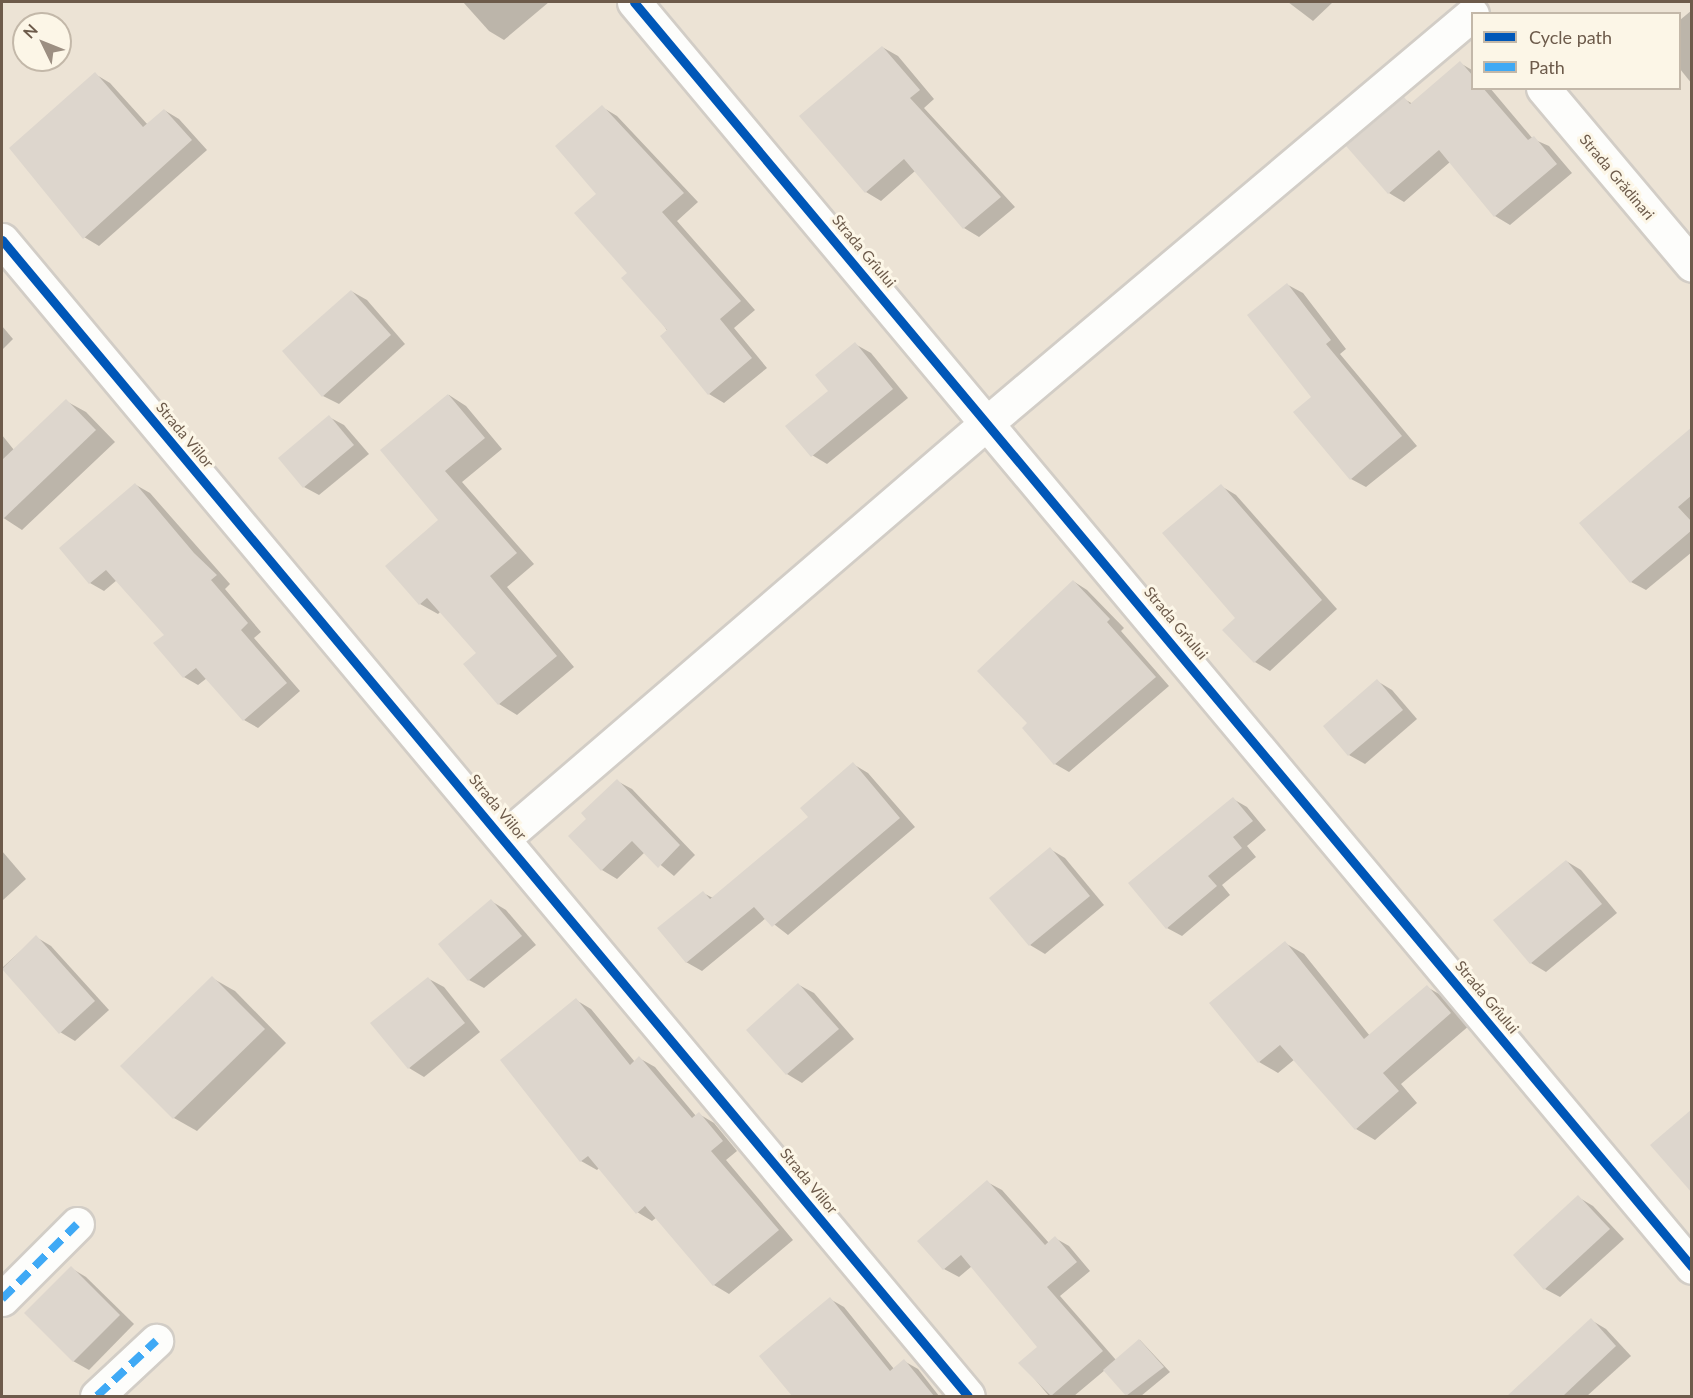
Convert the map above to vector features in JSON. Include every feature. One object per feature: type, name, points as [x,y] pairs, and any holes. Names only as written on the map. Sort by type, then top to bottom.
[{"type":"street","name":"Strada Grîului","points":[[634,2],[988,422],[1692,1267]]},
{"type":"street","points":[[504,838],[988,422],[1471,14]]},
{"type":"street","name":"Strada Grădinari","points":[[1545,90],[1692,265]]},
{"type":"street","name":"Strada Viilor","points":[[2,240],[968,1396]]},
{"type":"street","points":[[2,1299],[77,1224]]},
{"type":"street","points":[[97,1396],[156,1341]]},
{"type":"shaded area","points":[[2,2],[1691,2],[1691,1396],[2,1396]]},
{"type":"building","points":[[882,46],[920,90],[910,98],[1001,197],[963,229],[904,159],[865,193],[799,116]]},
{"type":"building","points":[[1460,61],[1471,74],[1471,90],[1485,90],[1528,140],[1534,136],[1557,164],[1494,217],[1439,150],[1388,194],[1346,146],[1404,97],[1410,104]]},
{"type":"building","points":[[95,72],[143,127],[164,109],[192,140],[83,239],[9,148]]},
{"type":"building","points":[[602,105],[684,193],[662,212],[741,301],[720,319],[752,358],[708,395],[660,336],[667,330],[621,278],[627,273],[574,213],[596,194],[555,146]]},
{"type":"building","points":[[1287,283],[1331,340],[1326,344],[1402,436],[1350,480],[1293,412],[1311,397],[1247,315]]},
{"type":"building","points":[[351,290],[391,335],[322,397],[282,351]]},
{"type":"building","points":[[855,342],[893,389],[811,457],[785,426],[828,391],[815,375]]},
{"type":"building","points":[[448,394],[485,438],[445,471],[517,553],[490,576],[557,656],[498,705],[463,664],[476,653],[427,598],[419,605],[385,566],[438,520],[380,450]]},
{"type":"building","points":[[66,399],[96,430],[2,520],[2,460]]},
{"type":"building","points":[[329,415],[354,445],[303,488],[278,458]]},
{"type":"building","points":[[1692,427],[1692,495],[1678,507],[1692,522],[1692,530],[1630,583],[1579,523]]},
{"type":"building","points":[[135,483],[194,553],[217,575],[211,580],[248,623],[241,630],[287,683],[243,721],[196,668],[183,678],[153,643],[164,635],[106,570],[89,584],[59,548]]},
{"type":"building","points":[[1221,484],[1322,600],[1254,663],[1222,630],[1235,618],[1162,533]]},
{"type":"building","points":[[1073,580],[1110,619],[1107,622],[1156,677],[1054,765],[1022,728],[1027,723],[977,671]]},
{"type":"building","points":[[1377,679],[1403,710],[1348,756],[1323,726]]},
{"type":"building","points":[[853,762],[900,818],[772,927],[754,907],[686,963],[657,928],[703,891],[710,899],[808,817],[800,808]]},
{"type":"building","points":[[617,779],[680,845],[658,868],[632,841],[601,871],[568,836],[586,819],[581,813]]},
{"type":"building","points":[[1233,797],[1253,821],[1233,837],[1242,848],[1208,876],[1217,886],[1166,929],[1128,883]]},
{"type":"building","points":[[1050,847],[1090,896],[1029,946],[989,898]]},
{"type":"building","points":[[1566,860],[1602,904],[1530,964],[1493,920]]},
{"type":"building","points":[[491,899],[522,936],[468,981],[438,944]]},
{"type":"building","points":[[36,935],[95,1001],[59,1034],[2,969]]},
{"type":"building","points":[[1285,941],[1364,1039],[1427,985],[1451,1013],[1383,1073],[1399,1091],[1355,1130],[1280,1045],[1258,1063],[1209,1003]]},
{"type":"building","points":[[212,976],[265,1029],[173,1119],[120,1066]]},
{"type":"building","points":[[428,977],[465,1023],[408,1069],[370,1023]]},
{"type":"building","points":[[798,983],[839,1029],[786,1075],[746,1030]]},
{"type":"building","points":[[576,998],[630,1065],[639,1056],[692,1118],[699,1112],[723,1141],[711,1151],[779,1230],[713,1286],[645,1206],[636,1214],[588,1156],[580,1162],[500,1060]]},
{"type":"building","points":[[1692,1109],[1692,1193],[1650,1145]]},
{"type":"building","points":[[987,1180],[1045,1245],[1055,1236],[1077,1262],[1047,1287],[1103,1351],[1051,1396],[1018,1363],[1037,1347],[961,1255],[943,1270],[917,1241]]},
{"type":"building","points":[[1578,1195],[1610,1229],[1544,1290],[1513,1255]]},
{"type":"building","points":[[71,1266],[120,1315],[73,1362],[24,1313]]},
{"type":"building","points":[[830,1297],[890,1371],[904,1359],[934,1396],[792,1396],[759,1356]]},
{"type":"building","points":[[1591,1318],[1616,1346],[1563,1396],[1507,1396]]},
{"type":"building","points":[[1139,1339],[1164,1367],[1126,1396],[1103,1370]]},
{"type":"marked path","points":[[2,1299],[77,1224]]},
{"type":"marked path","points":[[97,1396],[156,1341]]},
{"type":"cycle path","points":[[634,2],[1692,1267]]},
{"type":"cycle path","points":[[2,240],[968,1396]]}]
